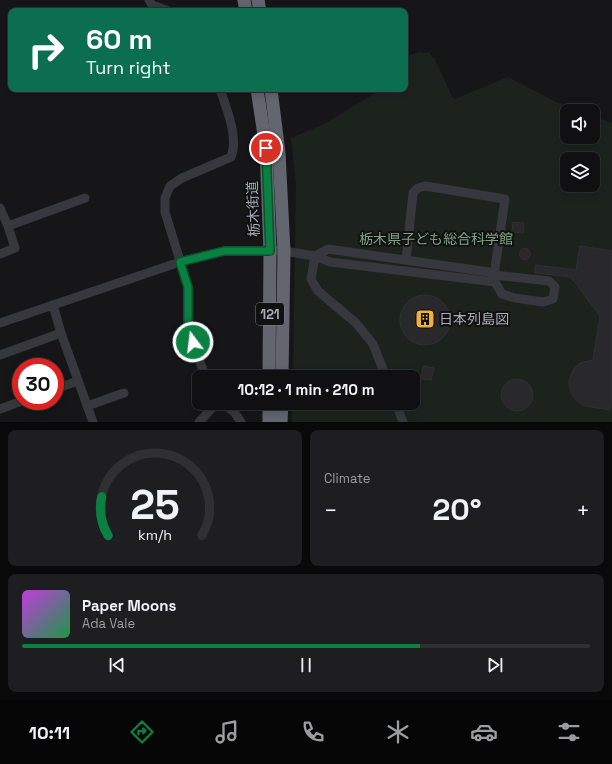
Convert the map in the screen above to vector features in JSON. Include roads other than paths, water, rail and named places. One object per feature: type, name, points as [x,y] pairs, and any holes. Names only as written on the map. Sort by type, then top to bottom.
[{"type":"highway","name":"栃木街道","points":[[257,92],[266,148],[270,251],[269,370]]},
{"type":"highway","name":"栃木街道","points":[[271,92],[279,153],[284,251],[282,370]]},
{"type":"highway","points":[[269,410],[269,422]]},
{"type":"highway","points":[[281,422],[282,410]]},
{"type":"street","points":[[149,0],[152,5],[160,8]]},
{"type":"street","points":[[203,370],[196,352],[188,321],[188,287],[165,212],[165,198],[170,186],[182,178],[231,157],[233,151],[232,127],[221,92]]},
{"type":"street","points":[[406,260],[413,193],[418,188],[425,186],[505,199],[494,275]]},
{"type":"street","points":[[8,226],[85,198]]},
{"type":"street","points":[[0,208],[15,248],[0,254]]},
{"type":"street","points":[[1,320],[53,305],[180,262],[224,251],[284,251],[315,256],[330,262],[495,282],[502,294],[515,298],[543,302],[553,299],[555,287],[549,281],[494,275],[490,272],[328,249],[315,256]]},
{"type":"street","points":[[315,256],[311,279],[318,291],[356,323],[373,344],[383,370]]},
{"type":"street","points":[[53,305],[61,334],[93,422]]},
{"type":"street","points":[[0,355],[61,334]]},
{"type":"street","points":[[64,386],[78,381]]},
{"type":"street","points":[[87,406],[124,393]]},
{"type":"street","points":[[0,409],[12,405]]},
{"type":"street","points":[[199,422],[210,410]]},
{"type":"street","points":[[231,410],[241,422]]},
{"type":"street","points":[[399,410],[403,422]]},
{"type":"place","name":"日本列島図","points":[[425,319]]},
{"type":"park label","name":"栃木県子ども総合科学館","points":[[436,239]]}]
